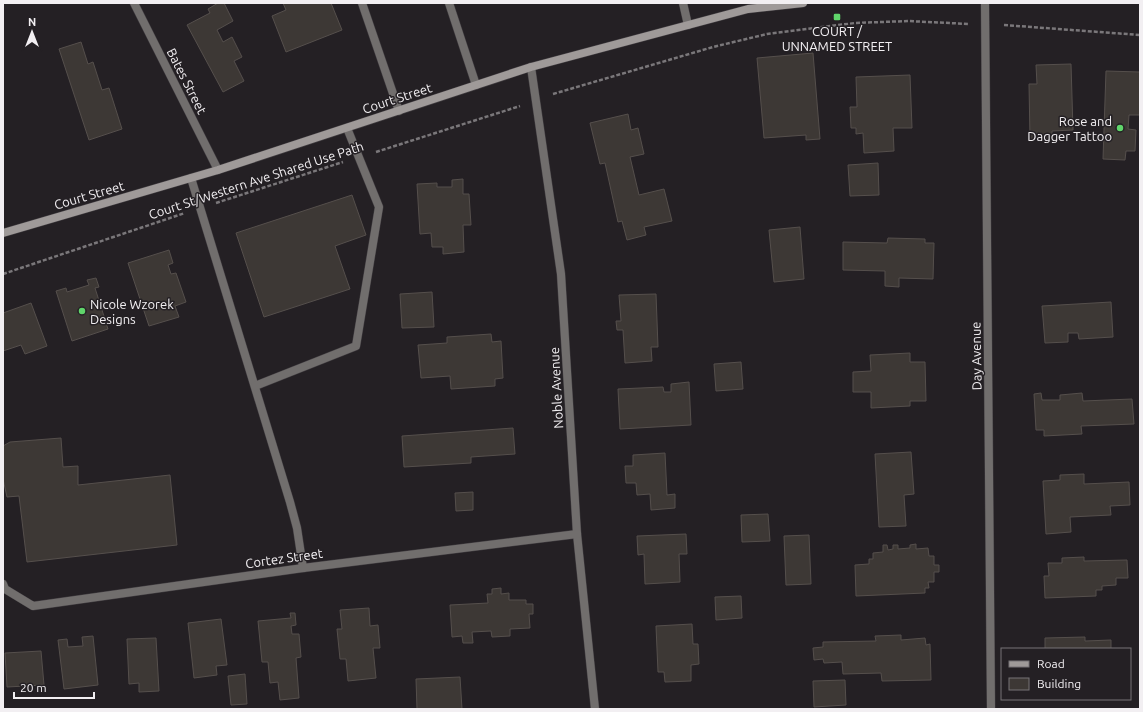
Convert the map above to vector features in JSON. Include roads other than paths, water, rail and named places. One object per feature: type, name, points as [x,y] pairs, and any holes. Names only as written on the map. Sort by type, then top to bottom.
[{"type":"main road","name":"Court Street","points":[[3,233],[218,170],[531,67],[748,9],[803,3]]},
{"type":"street","name":"Bates Street","points":[[134,3],[218,170]]},
{"type":"street","points":[[362,3],[399,111]]},
{"type":"street","points":[[449,3],[476,85]]},
{"type":"street","points":[[683,3],[688,25]]},
{"type":"street","name":"Day Avenue","points":[[985,3],[991,709]]},
{"type":"street","name":"Noble Avenue","points":[[531,67],[561,274],[577,534],[595,709]]},
{"type":"street","points":[[255,386],[356,346],[379,207],[360,157],[346,128]]},
{"type":"street","points":[[191,178],[290,502],[297,528],[303,568]]},
{"type":"street","name":"Cortez Street","points":[[3,584],[4,589],[33,606],[303,568],[577,534]]},
{"type":"place","name":"COURT / UNNAMED STREET","points":[[837,17]]},
{"type":"place","name":"Rose and Dagger Tattoo","points":[[1120,128]]},
{"type":"place","name":"Nicole Wzorek Designs","points":[[82,311]]}]
